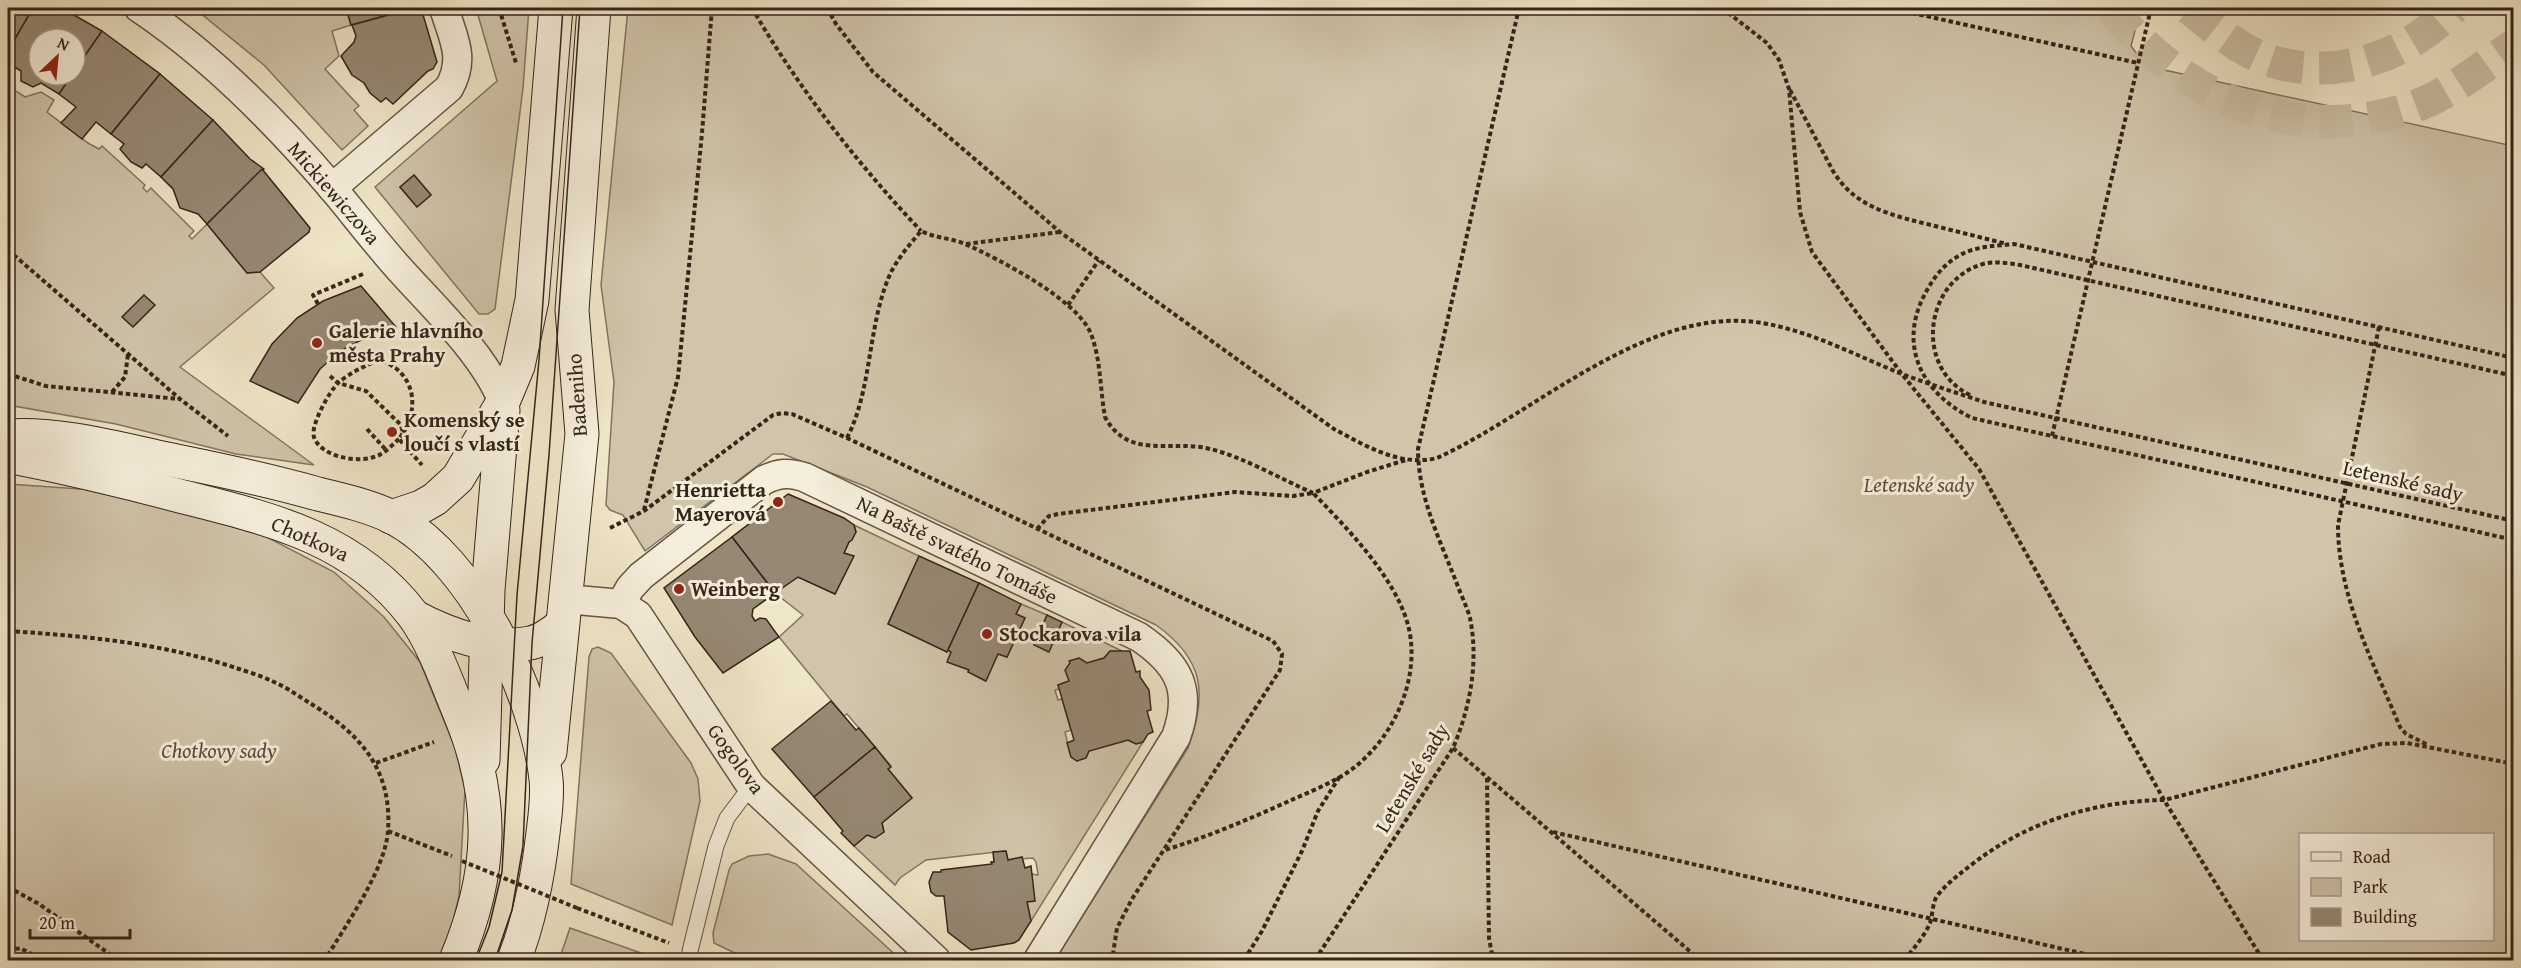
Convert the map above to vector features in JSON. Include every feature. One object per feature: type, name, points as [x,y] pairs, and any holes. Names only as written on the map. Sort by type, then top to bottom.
[{"type":"main road","points":[[391,517],[421,507],[448,488],[465,467],[503,402],[518,366],[530,316],[556,8]]},
{"type":"main road","name":"Badeniho","points":[[547,781],[582,434],[572,310],[594,8]]},
{"type":"main road","points":[[492,635],[488,590],[503,402]]},
{"type":"main road","name":"Chotkova","points":[[8,436],[36,434],[243,475],[358,504],[391,517],[421,537],[446,561],[492,635],[529,703],[547,781],[545,818],[536,881],[527,928],[514,960]]},
{"type":"main road","name":"Chotkova","points":[[8,456],[91,473],[270,520],[325,542],[354,558],[394,593],[415,617],[432,651],[469,737],[482,785],[486,811],[485,855],[474,912],[456,960]]},
{"type":"main road","points":[[415,617],[446,632],[492,635],[532,643],[543,638],[564,612]]},
{"type":"main road","name":"Chotkova","points":[[482,785],[492,635]]},
{"type":"street","name":"Mickiewiczova","points":[[138,8],[162,23],[214,66],[270,120],[332,188],[392,261],[476,356],[494,380],[503,402]]},
{"type":"street","points":[[332,188],[449,88],[458,72],[459,57],[444,8]]},
{"type":"street","name":"Na Baště svatého Tomáše","points":[[621,604],[630,588],[649,570],[764,480],[777,474],[789,473],[804,477],[1129,632],[1161,651],[1173,666],[1183,691],[1183,714],[1176,737],[1038,960]]},
{"type":"street","points":[[564,612],[621,604]]},
{"type":"street","name":"Gogolova","points":[[621,604],[638,615],[751,786],[936,960]]},
{"type":"lane","points":[[690,951],[716,846],[727,818],[751,786]]},
{"type":"path","points":[[499,8],[517,68]]},
{"type":"path","points":[[644,511],[678,377],[712,8]]},
{"type":"path","points":[[752,8],[815,107],[921,231],[966,244],[1025,275],[1068,305],[1083,319],[1096,348],[1105,417],[1110,427],[1145,446],[1209,448],[1313,493],[1349,529],[1380,571],[1399,604],[1407,624],[1411,644],[1408,682],[1396,714],[1377,745],[1341,776],[1215,834],[1164,850]]},
{"type":"path","points":[[827,8],[836,24],[873,72],[1060,232],[1334,429],[1380,452],[1418,461],[1423,425],[1519,8]]},
{"type":"path","points":[[1722,8],[1767,43],[1779,60],[1789,89],[1840,183],[1866,204],[1890,215],[2011,245],[2093,261],[2514,358]]},
{"type":"path","points":[[1890,8],[2138,63]]},
{"type":"path","points":[[2052,436],[2151,8]]},
{"type":"path","points":[[1789,89],[1795,174],[1804,232],[1821,266],[1901,373],[1979,469],[2164,800],[2263,960]]},
{"type":"path","points":[[847,438],[858,416],[873,332],[885,288],[905,250],[921,231]]},
{"type":"path","points":[[966,244],[1060,232]]},
{"type":"path","points":[[2011,245],[1988,246],[1958,256],[1944,266],[1933,279],[1915,317],[1913,335],[1918,366],[1927,382],[1949,404],[1972,418],[2514,540]]},
{"type":"path","points":[[8,250],[180,399],[234,441]]},
{"type":"path","points":[[1068,305],[1099,260]]},
{"type":"path","points":[[1984,402],[1963,392],[1951,381],[1936,358],[1932,341],[1933,324],[1946,293],[1967,272],[1983,264],[2001,262],[2514,375]]},
{"type":"path","points":[[318,304],[313,295],[333,285]]},
{"type":"path","name":"Letenské sady","points":[[1315,960],[1452,748],[1463,720],[1473,672],[1470,617],[1426,504],[1418,461],[1447,454],[1639,344],[1684,326],[1709,321],[1735,320],[1764,323],[1853,352],[1901,373],[1984,402],[2514,521]]},
{"type":"path","points":[[2379,327],[2345,483],[2338,525],[2338,552],[2344,583],[2357,620],[2400,727],[2406,735],[2437,748]]},
{"type":"path","points":[[111,392],[125,377],[128,353]]},
{"type":"path","points":[[379,360],[391,363],[403,372],[413,406],[412,419],[399,439],[386,450],[368,459],[344,458],[324,449],[314,439],[313,426],[338,383],[379,360]]},
{"type":"path","points":[[8,374],[46,386],[180,399]]},
{"type":"path","points":[[330,376],[338,383],[366,391],[401,425],[403,433]]},
{"type":"path","points":[[367,429],[386,450]]},
{"type":"path","points":[[399,439],[423,466]]},
{"type":"path","points":[[1037,529],[1049,516],[1058,514],[1234,492],[1293,496],[1313,493],[1366,472],[1407,460]]},
{"type":"path","points":[[8,553],[10,555],[8,566]]},
{"type":"path","points":[[8,631],[125,641],[179,651],[274,681],[334,718],[357,738],[376,764],[386,797],[388,831],[382,857],[371,881],[325,960]]},
{"type":"path","points":[[376,764],[442,740]]},
{"type":"path","points":[[1904,960],[1925,934],[1931,920],[1935,899],[1949,881],[1998,844],[2051,819],[2131,800],[2164,800],[2381,744],[2407,743],[2514,764]]},
{"type":"path","points":[[1452,748],[1700,960]]},
{"type":"path","points":[[1244,960],[1282,891],[1318,811],[1341,776]]},
{"type":"path","points":[[1487,777],[1489,938],[1493,960]]},
{"type":"path","points":[[388,831],[657,938]]},
{"type":"path","points":[[1553,832],[2111,960]]},
{"type":"path","points":[[8,887],[39,904],[118,960]]},
{"type":"path","points":[[8,951],[20,948],[43,960]]},
{"type":"green space","points":[[194,8],[346,8],[351,25],[332,31],[339,56],[325,69],[359,106],[354,110],[368,126],[342,150],[264,65]]},
{"type":"green space","points":[[476,8],[529,8],[523,88],[495,309],[488,314],[479,314],[375,187],[497,81]],"holes":[[[414,175],[431,195],[417,207],[400,187]]]},
{"type":"green space","name":"Letenské sady","points":[[628,8],[2141,8],[2131,46],[2146,66],[2513,146],[2513,960],[1055,960],[1188,748],[1198,711],[1199,694],[1198,679],[1184,651],[1156,625],[867,487],[783,454],[773,454],[645,551],[623,515],[610,510],[606,505],[614,382],[601,285]]},
{"type":"green space","points":[[8,86],[25,97],[41,92],[54,100],[47,112],[88,143],[99,149],[102,146],[145,185],[143,188],[147,192],[151,188],[194,231],[189,236],[192,239],[207,224],[247,273],[260,272],[274,288],[180,367],[314,465],[236,454],[116,424],[8,405]]},
{"type":"green space","name":"Chotkovy sady","points":[[8,484],[110,491],[265,536],[334,572],[384,617],[420,662],[455,748],[465,789],[459,896],[450,934],[438,960],[8,960]]},
{"type":"green space","points":[[854,525],[919,556],[888,624],[947,652],[948,650],[969,670],[968,672],[985,681],[998,654],[1007,657],[1025,618],[1016,614],[1021,604],[1047,615],[1034,644],[1048,652],[1062,622],[1124,652],[1110,651],[1104,658],[1087,663],[1079,658],[1070,661],[1069,681],[1058,685],[1059,689],[1055,690],[1058,700],[1062,699],[1071,730],[1065,732],[1071,757],[1077,761],[1086,758],[1089,751],[1128,740],[1136,744],[1143,742],[1031,921],[1027,902],[1032,874],[1038,875],[1033,858],[1008,860],[1005,851],[926,860],[900,878],[895,885],[854,846],[867,835],[875,838],[884,832],[882,823],[912,798],[888,769],[891,766],[847,714],[844,716],[779,637],[803,615],[775,593],[798,577],[835,594],[853,557],[844,553],[856,532]]},
{"type":"green space","points":[[598,647],[611,653],[691,763],[698,779],[700,801],[672,925],[571,884],[589,657],[592,649]]},
{"type":"green space","points":[[768,854],[796,864],[901,960],[749,960],[714,943],[713,933],[732,864],[749,856]]},
{"type":"green space","points":[[570,928],[641,953],[656,960],[559,960]]},
{"type":"building","points":[[8,8],[33,8],[8,51]]},
{"type":"building","points":[[33,8],[62,8],[102,31],[87,53],[87,27],[27,27],[27,84],[21,81],[21,71],[8,63],[8,51]]},
{"type":"building","points":[[346,8],[414,8],[351,25]]},
{"type":"building","points":[[421,8],[437,62],[433,69],[393,104],[386,98],[381,102],[370,93],[364,83],[352,75],[341,56],[354,42],[356,36],[352,25]]},
{"type":"building","points":[[102,31],[160,74],[111,134],[96,122],[82,139],[61,123],[76,107],[59,94],[64,87],[87,87],[87,53]]},
{"type":"building","points":[[160,74],[213,120],[161,177],[146,164],[142,168],[131,162],[120,149],[124,144],[111,134]]},
{"type":"building","points":[[48,87],[64,87],[59,94]]},
{"type":"building","points":[[213,120],[250,159],[264,169],[207,224],[198,214],[180,208],[173,189],[161,177]]},
{"type":"building","points":[[262,169],[310,228],[309,232],[260,272],[247,273],[207,224]]},
{"type":"building","points":[[414,175],[431,195],[417,207],[400,187]]},
{"type":"building","points":[[361,286],[396,327],[396,332],[363,339],[340,351],[320,369],[298,403],[250,381],[272,344],[297,318],[323,301]]},
{"type":"building","points":[[144,295],[155,305],[133,327],[122,317]]},
{"type":"building","points":[[788,494],[844,518],[854,525],[856,532],[844,553],[854,556],[835,594],[798,577],[775,593],[732,537]]},
{"type":"building","points":[[732,537],[775,593],[753,609],[752,616],[755,621],[760,618],[766,619],[779,637],[723,673],[695,637],[664,588]]},
{"type":"building","points":[[919,556],[979,583],[947,652],[888,624]]},
{"type":"building","name":"Stockarova vila","points":[[979,583],[1021,604],[1016,614],[1025,618],[1007,657],[998,654],[986,681],[968,672],[969,670],[947,662],[951,652],[948,650]]},
{"type":"building","points":[[1047,615],[1062,622],[1049,652],[1034,645]]},
{"type":"building","points":[[1110,651],[1130,651],[1136,672],[1140,671],[1140,677],[1149,690],[1151,710],[1147,711],[1153,732],[1148,734],[1143,742],[1136,744],[1128,740],[1089,751],[1086,758],[1077,761],[1071,757],[1067,743],[1074,740],[1058,685],[1069,681],[1065,670],[1069,661],[1079,658],[1087,663],[1104,658]]},
{"type":"building","points":[[831,701],[856,730],[859,728],[875,747],[814,797],[772,749]]},
{"type":"building","points":[[875,747],[891,767],[888,769],[912,798],[882,823],[884,832],[875,838],[867,835],[854,846],[841,833],[843,831],[814,797]]},
{"type":"building","points":[[1006,851],[1008,860],[1022,857],[1025,868],[1031,866],[1035,901],[1027,902],[1031,921],[1019,940],[1014,943],[971,950],[948,932],[944,896],[936,896],[931,892],[929,882],[933,872],[992,864],[991,862],[994,862],[993,852]]},
{"type":"tunnel","points":[[2111,8],[2140,41],[2173,68],[2208,91],[2246,107],[2286,118],[2327,121],[2370,118],[2413,107],[2440,95],[2514,45]]},
{"type":"tunnel","points":[[2189,8],[2248,51],[2275,62],[2302,67],[2330,68],[2358,64],[2410,43],[2433,27],[2453,8]]},
{"type":"tram line","points":[[476,960],[489,927],[502,872],[517,595],[539,360],[563,8]]},
{"type":"tram line","points":[[495,960],[512,910],[523,846],[532,643],[549,455],[580,8]]},
{"type":"place","name":"Galerie hlavního města Prahy","points":[[317,343]]},
{"type":"place","name":"Komenský se loučí s vlastí","points":[[392,432]]},
{"type":"place","name":"Henrietta Mayerová","points":[[778,502]]},
{"type":"place","name":"Weinberg","points":[[679,589]]},
{"type":"place","name":"Stockarova vila","points":[[987,634]]}]
